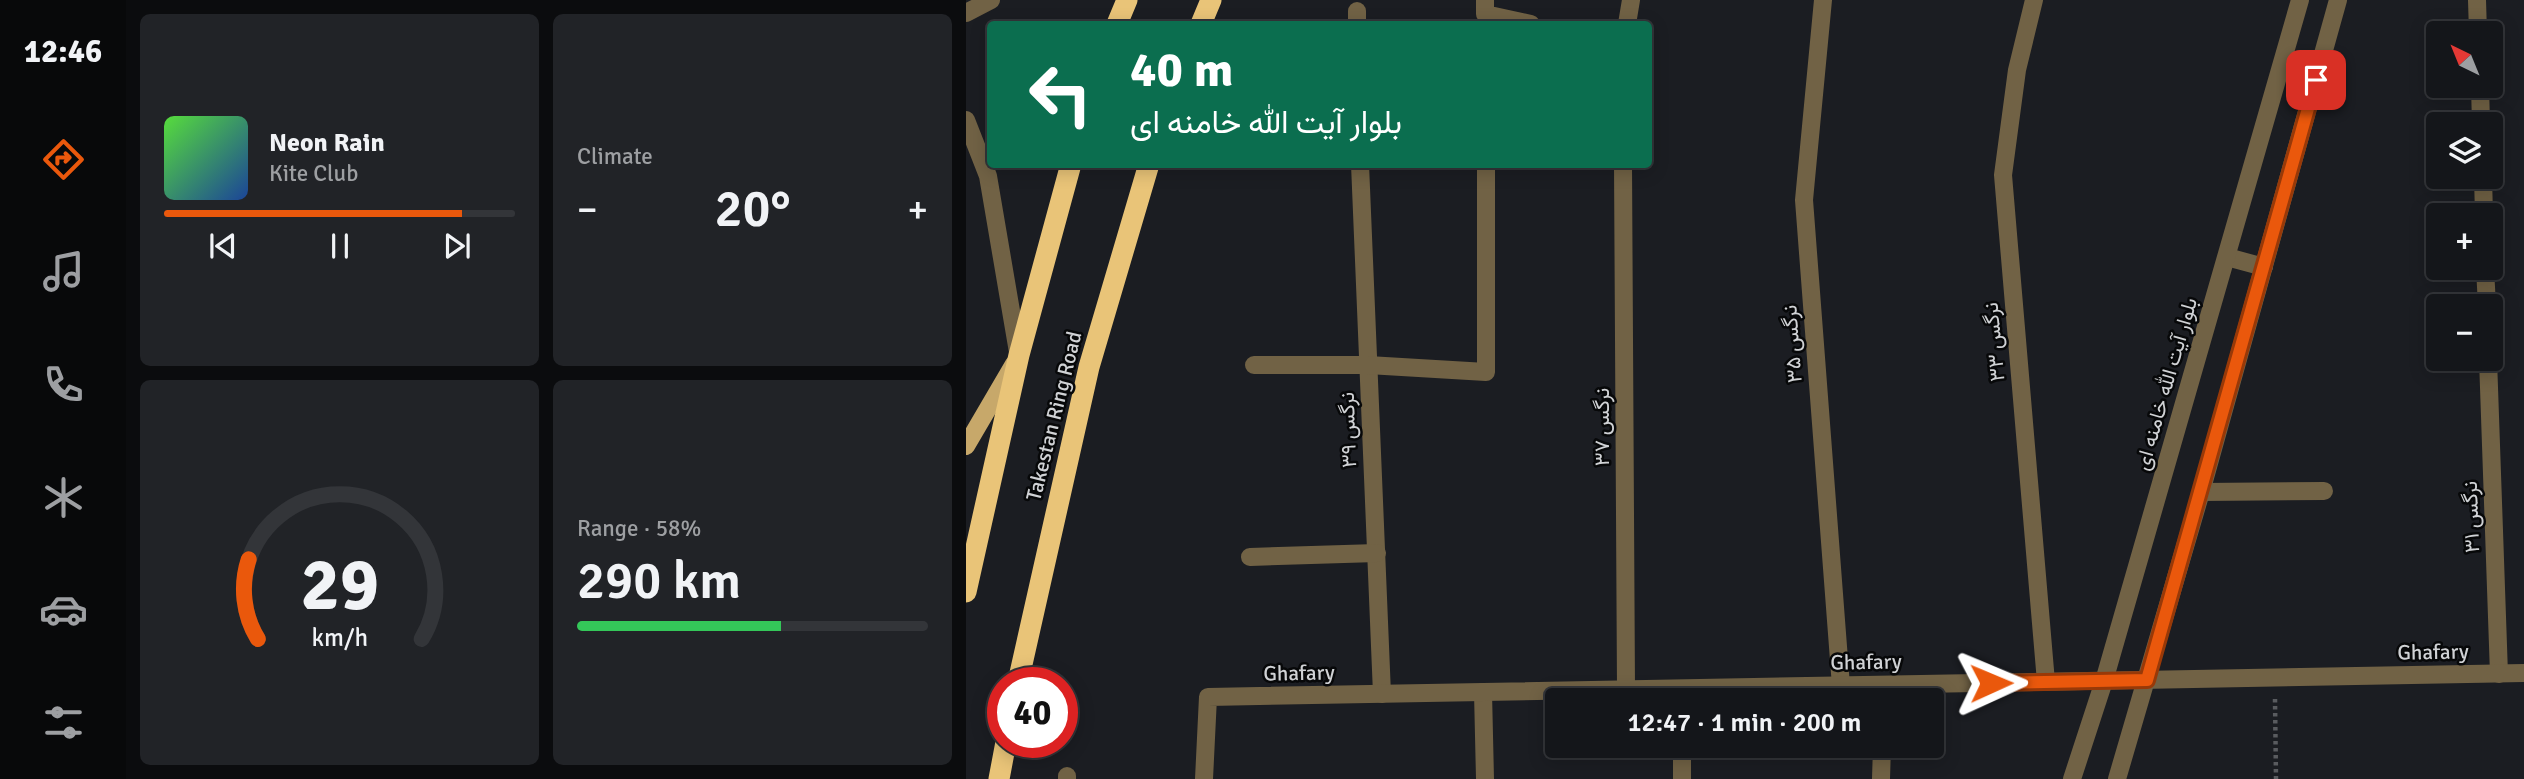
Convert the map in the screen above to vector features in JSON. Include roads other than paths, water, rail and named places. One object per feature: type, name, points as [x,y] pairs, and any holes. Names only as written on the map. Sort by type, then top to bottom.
[{"type":"highway","points":[[1118,21],[1127,0]]},
{"type":"highway","points":[[1201,21],[1211,0]]},
{"type":"highway","points":[[966,592],[1019,355],[1070,168]]},
{"type":"highway","name":"Takestan Ring Road","points":[[1021,667],[1089,367],[1148,168]]},
{"type":"highway","points":[[999,779],[1003,758]]},
{"type":"main road","points":[[966,446],[1019,355]]},
{"type":"street","points":[[966,13],[991,0]]},
{"type":"street","points":[[1628,21],[1631,0]]},
{"type":"street","name":"نرگس ۳۵","points":[[1823,0],[1804,200],[1841,686]]},
{"type":"street","name":"نرگس ۳۳","points":[[2034,0],[2017,71],[2003,175],[2046,682]]},
{"type":"street","name":"بلوار آیت الله خامنه ای","points":[[2072,779],[2104,681],[2300,0]]},
{"type":"street","points":[[2117,779],[2201,492],[2338,0]]},
{"type":"street","points":[[2477,0],[2478,21]]},
{"type":"street","points":[[1485,13],[1518,21]]},
{"type":"street","points":[[966,120],[988,176],[1019,355]]},
{"type":"street","name":"نرگس ۳۹","points":[[1360,168],[1382,694]]},
{"type":"street","points":[[1254,365],[1368,365],[1486,372],[1486,168]]},
{"type":"street","name":"نرگس ۳۷","points":[[1623,168],[1626,688]]},
{"type":"street","points":[[2227,257],[2264,267]]},
{"type":"street","name":"نرگس ۳۱","points":[[2488,371],[2499,674]]},
{"type":"street","points":[[2201,492],[2324,491]]},
{"type":"street","points":[[1250,557],[1377,553]]},
{"type":"street","name":"Ghafary","points":[[1944,688],[2046,682],[2524,673]]},
{"type":"street","name":"Ghafary","points":[[1801,688],[1855,688]]},
{"type":"street","name":"Ghafary","points":[[1204,779],[1208,697],[1545,691]]},
{"type":"street","points":[[1483,692],[1485,779]]},
{"type":"street","points":[[1682,758],[1682,779]]},
{"type":"street","points":[[1881,779],[1882,758]]}]
